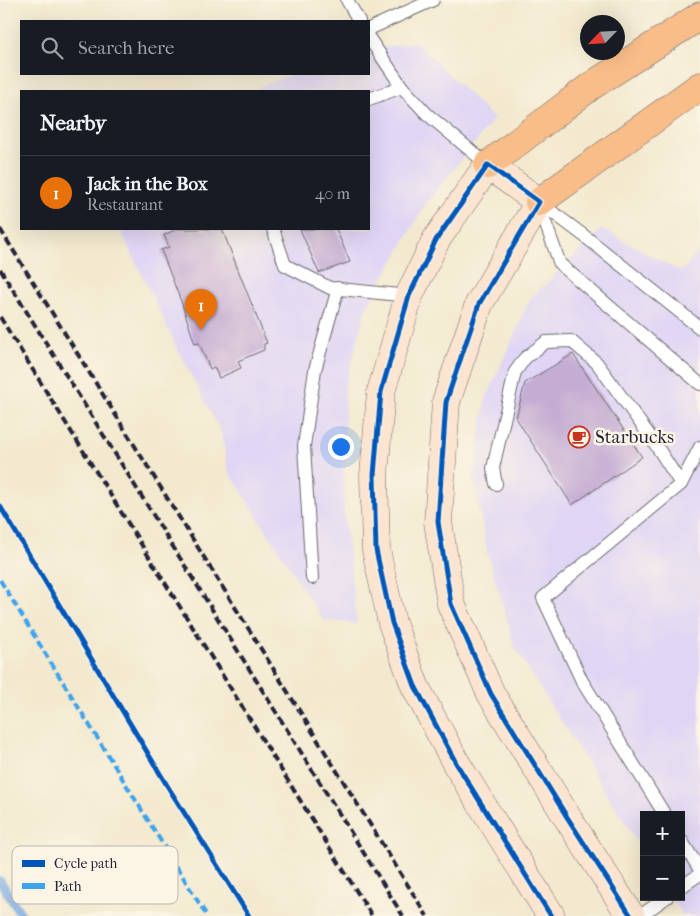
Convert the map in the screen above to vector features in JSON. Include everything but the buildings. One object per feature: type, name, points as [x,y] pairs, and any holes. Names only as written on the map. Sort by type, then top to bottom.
[{"type":"highway","points":[[488,165],[591,86],[700,16]]},
{"type":"highway","points":[[539,202],[700,86]]},
{"type":"street","points":[[551,916],[456,763],[415,686],[392,623],[376,550],[374,475],[381,392],[409,296],[436,240],[488,165],[539,202],[479,304],[446,402],[438,522],[451,604],[491,694],[631,916]]},
{"type":"lane","points":[[347,0],[358,20]]},
{"type":"lane","points":[[370,28],[433,0]]},
{"type":"lane","points":[[370,40],[402,88],[427,114],[488,165]]},
{"type":"lane","points":[[370,99],[402,88]]},
{"type":"lane","points":[[539,202],[588,238],[700,328]]},
{"type":"lane","points":[[539,202],[560,264],[700,384]]},
{"type":"lane","points":[[273,230],[285,265],[330,288],[409,296]]},
{"type":"lane","points":[[312,578],[304,446],[315,370],[338,288]]},
{"type":"lane","points":[[496,484],[493,468],[515,372],[525,358],[546,342],[571,340],[597,363],[652,439],[681,484]]},
{"type":"lane","points":[[663,811],[582,681],[543,598],[681,484],[700,447]]},
{"type":"lane","points":[[685,846],[700,870]]},
{"type":"lane","points":[[685,884],[700,874]]},
{"type":"lane","points":[[640,916],[661,901]]},
{"type":"shaded area","points":[[416,42],[494,119],[425,205],[366,308],[345,387],[344,513],[357,624],[323,620],[228,470],[221,432],[175,344],[120,230],[370,230],[370,90],[252,90],[290,75],[370,75],[370,50]]},
{"type":"shaded area","points":[[602,229],[681,272],[700,250],[700,916],[683,916],[674,901],[685,901],[685,811],[640,811],[640,847],[515,648],[487,552],[474,477],[485,401],[530,299]]},
{"type":"waterway","points":[[0,881],[12,900]]},
{"type":"waterway","points":[[14,904],[22,916]]},
{"type":"railway","points":[[0,229],[427,916]]},
{"type":"railway","points":[[0,269],[403,916]]},
{"type":"railway","points":[[0,317],[372,916]]},
{"type":"marked path","points":[[0,580],[164,846]]},
{"type":"marked path","points":[[178,869],[207,916]]},
{"type":"cycle path","points":[[551,916],[456,763],[415,686],[392,623],[376,550],[374,475],[381,392],[409,296],[436,240],[488,165],[539,202],[479,304],[446,402],[438,522],[451,604],[491,694],[631,916]]},
{"type":"cycle path","points":[[0,506],[168,787],[249,916]]},
{"type":"place","name":"Jack in the Box","points":[[201,330]]},
{"type":"place","name":"Starbucks","points":[[579,437]]}]
